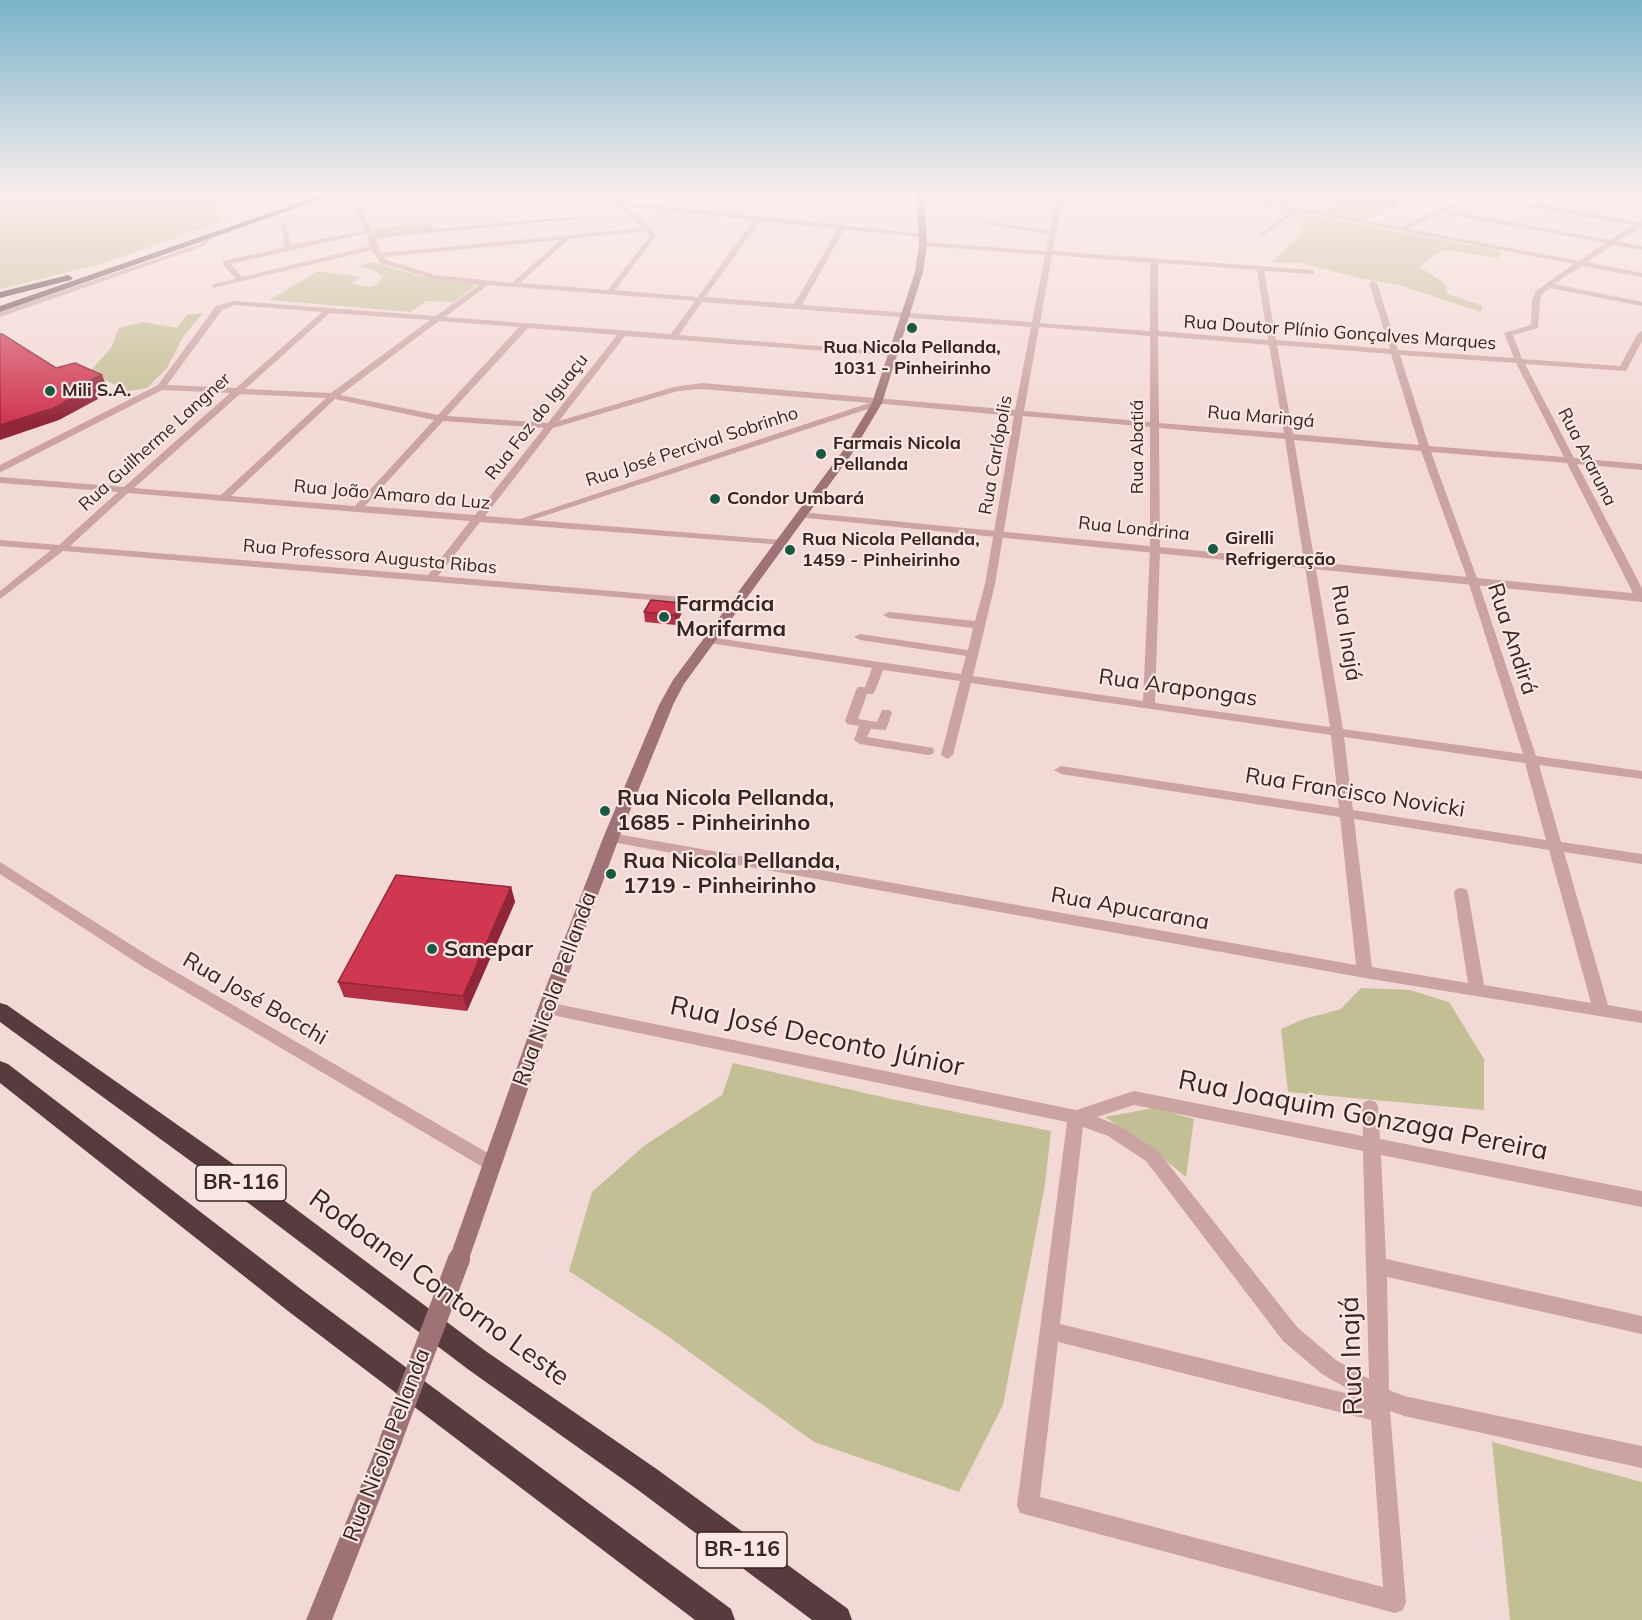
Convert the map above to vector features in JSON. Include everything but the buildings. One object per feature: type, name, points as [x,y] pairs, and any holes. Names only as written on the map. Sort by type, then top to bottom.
[{"type":"highway","points":[[0,297],[97,270]]},
{"type":"highway","points":[[0,309],[114,270]]},
{"type":"highway","name":"Rodoanel Contorno Leste","points":[[0,1011],[264,1200],[478,1361],[648,1480],[837,1620]]},
{"type":"highway","name":"BR-116","points":[[0,1070],[48,1105],[297,1302],[720,1620]]},
{"type":"highway","points":[[0,1083],[48,1105]]},
{"type":"main road","name":"Rua Nicola Pellanda","points":[[319,1620],[390,1442],[459,1259],[547,1008],[611,838],[666,705],[678,683],[847,453],[876,403],[907,314],[919,270]]},
{"type":"street","points":[[0,315],[132,270]]},
{"type":"street","points":[[232,270],[240,279]]},
{"type":"street","points":[[216,286],[286,270]]},
{"type":"street","name":"Rua Doutor Plínio Gonçalves Marques","points":[[408,270],[434,277],[486,283],[1623,369],[1642,333]]},
{"type":"street","points":[[514,285],[531,270]]},
{"type":"street","points":[[610,292],[627,270]]},
{"type":"street","points":[[674,336],[723,270]]},
{"type":"street","points":[[798,306],[818,270]]},
{"type":"street","name":"Rua Carlópolis","points":[[947,754],[981,625],[1047,270]]},
{"type":"street","name":"Rua Abatiá","points":[[1149,706],[1155,550],[1155,270]]},
{"type":"street","name":"Rua Inajá","points":[[1260,270],[1337,731],[1365,972]]},
{"type":"street","points":[[1280,270],[1311,272]]},
{"type":"street","points":[[1548,285],[1570,270]]},
{"type":"street","points":[[1614,270],[1642,275]]},
{"type":"street","points":[[224,497],[333,396],[486,283]]},
{"type":"street","name":"Rua Andirá","points":[[1374,283],[1425,448],[1473,581],[1531,760],[1601,1010]]},
{"type":"street","points":[[1548,285],[1642,304]]},
{"type":"street","name":"Rua Araruna","points":[[1548,285],[1539,293],[1536,301],[1535,326],[1508,333],[1519,361],[1642,599]]},
{"type":"street","points":[[0,469],[160,387],[219,308],[226,304],[440,318],[894,354]]},
{"type":"street","name":"Rua Guilherme Langner","points":[[0,597],[61,548],[329,310]]},
{"type":"street","points":[[357,509],[438,418],[526,325]]},
{"type":"street","name":"Rua Foz do Iguaçu","points":[[431,578],[623,333]]},
{"type":"street","name":"Rua Maringá","points":[[551,426],[677,389],[702,386],[876,403],[1154,424],[1642,467]]},
{"type":"street","points":[[160,387],[333,396],[438,418],[551,426]]},
{"type":"street","name":"Rua José Percival Sobrinho","points":[[518,522],[876,403]]},
{"type":"street","name":"Rua João Amaro da Luz","points":[[0,480],[781,543]]},
{"type":"street","name":"Rua Londrina","points":[[801,515],[1642,599]]},
{"type":"street","name":"Rua Professora Augusta Ribas","points":[[0,543],[736,604]]},
{"type":"street","points":[[889,615],[981,625]]},
{"type":"street","points":[[860,637],[974,654]]},
{"type":"street","name":"Rua Arapongas","points":[[710,640],[1149,706],[1642,775]]},
{"type":"street","points":[[879,666],[869,692],[862,690],[851,721],[882,727],[886,714]]},
{"type":"street","points":[[866,724],[860,740],[928,751]]},
{"type":"street","name":"Rua Francisco Novicki","points":[[1061,770],[1346,812],[1642,860]]},
{"type":"street","name":"Rua Apucarana","points":[[611,838],[1365,972],[1642,1017]]},
{"type":"street","name":"Rua José Bocchi","points":[[0,867],[147,962],[492,1164]]},
{"type":"street","points":[[1461,893],[1477,990]]},
{"type":"street","name":"Rua José Deconto Júnior","points":[[547,1008],[1076,1116],[1114,1131],[1152,1156],[1290,1335],[1380,1404]]},
{"type":"street","name":"Rua Joaquim Gonzaga Pereira","points":[[1076,1116],[1134,1098],[1642,1200]]},
{"type":"street","name":"Rua Inajá","points":[[1050,1331],[1028,1505],[1395,1602],[1380,1404],[1370,1107]]},
{"type":"street","points":[[1076,1116],[1050,1331],[1380,1404],[1404,1406],[1642,1457]]},
{"type":"street","points":[[1377,1266],[1642,1325]]},
{"type":"shaded area","points":[[0,270],[78,270],[0,289]]},
{"type":"shaded area","points":[[370,270],[398,270],[476,285],[454,302],[426,301],[411,312],[270,300],[318,271],[360,277],[351,284],[371,287],[377,284],[382,277]]},
{"type":"shaded area","points":[[1326,270],[1424,270],[1444,283],[1447,291],[1445,293],[1483,306],[1481,312],[1399,285]]},
{"type":"shaded area","points":[[203,313],[183,337],[167,368],[147,388],[128,391],[103,379],[86,376],[111,348],[119,328],[143,322],[177,328],[187,315]]},
{"type":"shaded area","points":[[1361,988],[1410,990],[1449,1002],[1484,1059],[1484,1110],[1288,1092],[1281,1029],[1304,1019],[1341,1009]]},
{"type":"shaded area","points":[[733,1063],[896,1100],[1051,1131],[1045,1185],[1003,1405],[959,1492],[814,1442],[666,1335],[569,1271],[592,1192],[645,1145],[722,1095]]},
{"type":"shaded area","points":[[1154,1108],[1194,1119],[1186,1177],[1149,1147],[1105,1117]]},
{"type":"shaded area","points":[[1492,1442],[1642,1482],[1642,1620],[1510,1620]]},
{"type":"place","name":"Rua Nicola Pellanda, 1031 - Pinheirinho","points":[[912,328]]},
{"type":"place","name":"Mili S.A.","points":[[50,391]]},
{"type":"place","name":"Farmais Nicola Pellanda","points":[[821,454]]},
{"type":"place","name":"Condor Umbará","points":[[715,499]]},
{"type":"place","name":"Girelli Refrigeração","points":[[1213,549]]},
{"type":"place","name":"Rua Nicola Pellanda, 1459 - Pinheirinho","points":[[790,550]]},
{"type":"place","name":"Farmácia Morifarma","points":[[664,617]]},
{"type":"place","name":"Rua Nicola Pellanda, 1685 - Pinheirinho","points":[[605,811]]},
{"type":"place","name":"Rua Nicola Pellanda, 1719 - Pinheirinho","points":[[611,874]]},
{"type":"place","name":"Sanepar","points":[[432,949]]}]
